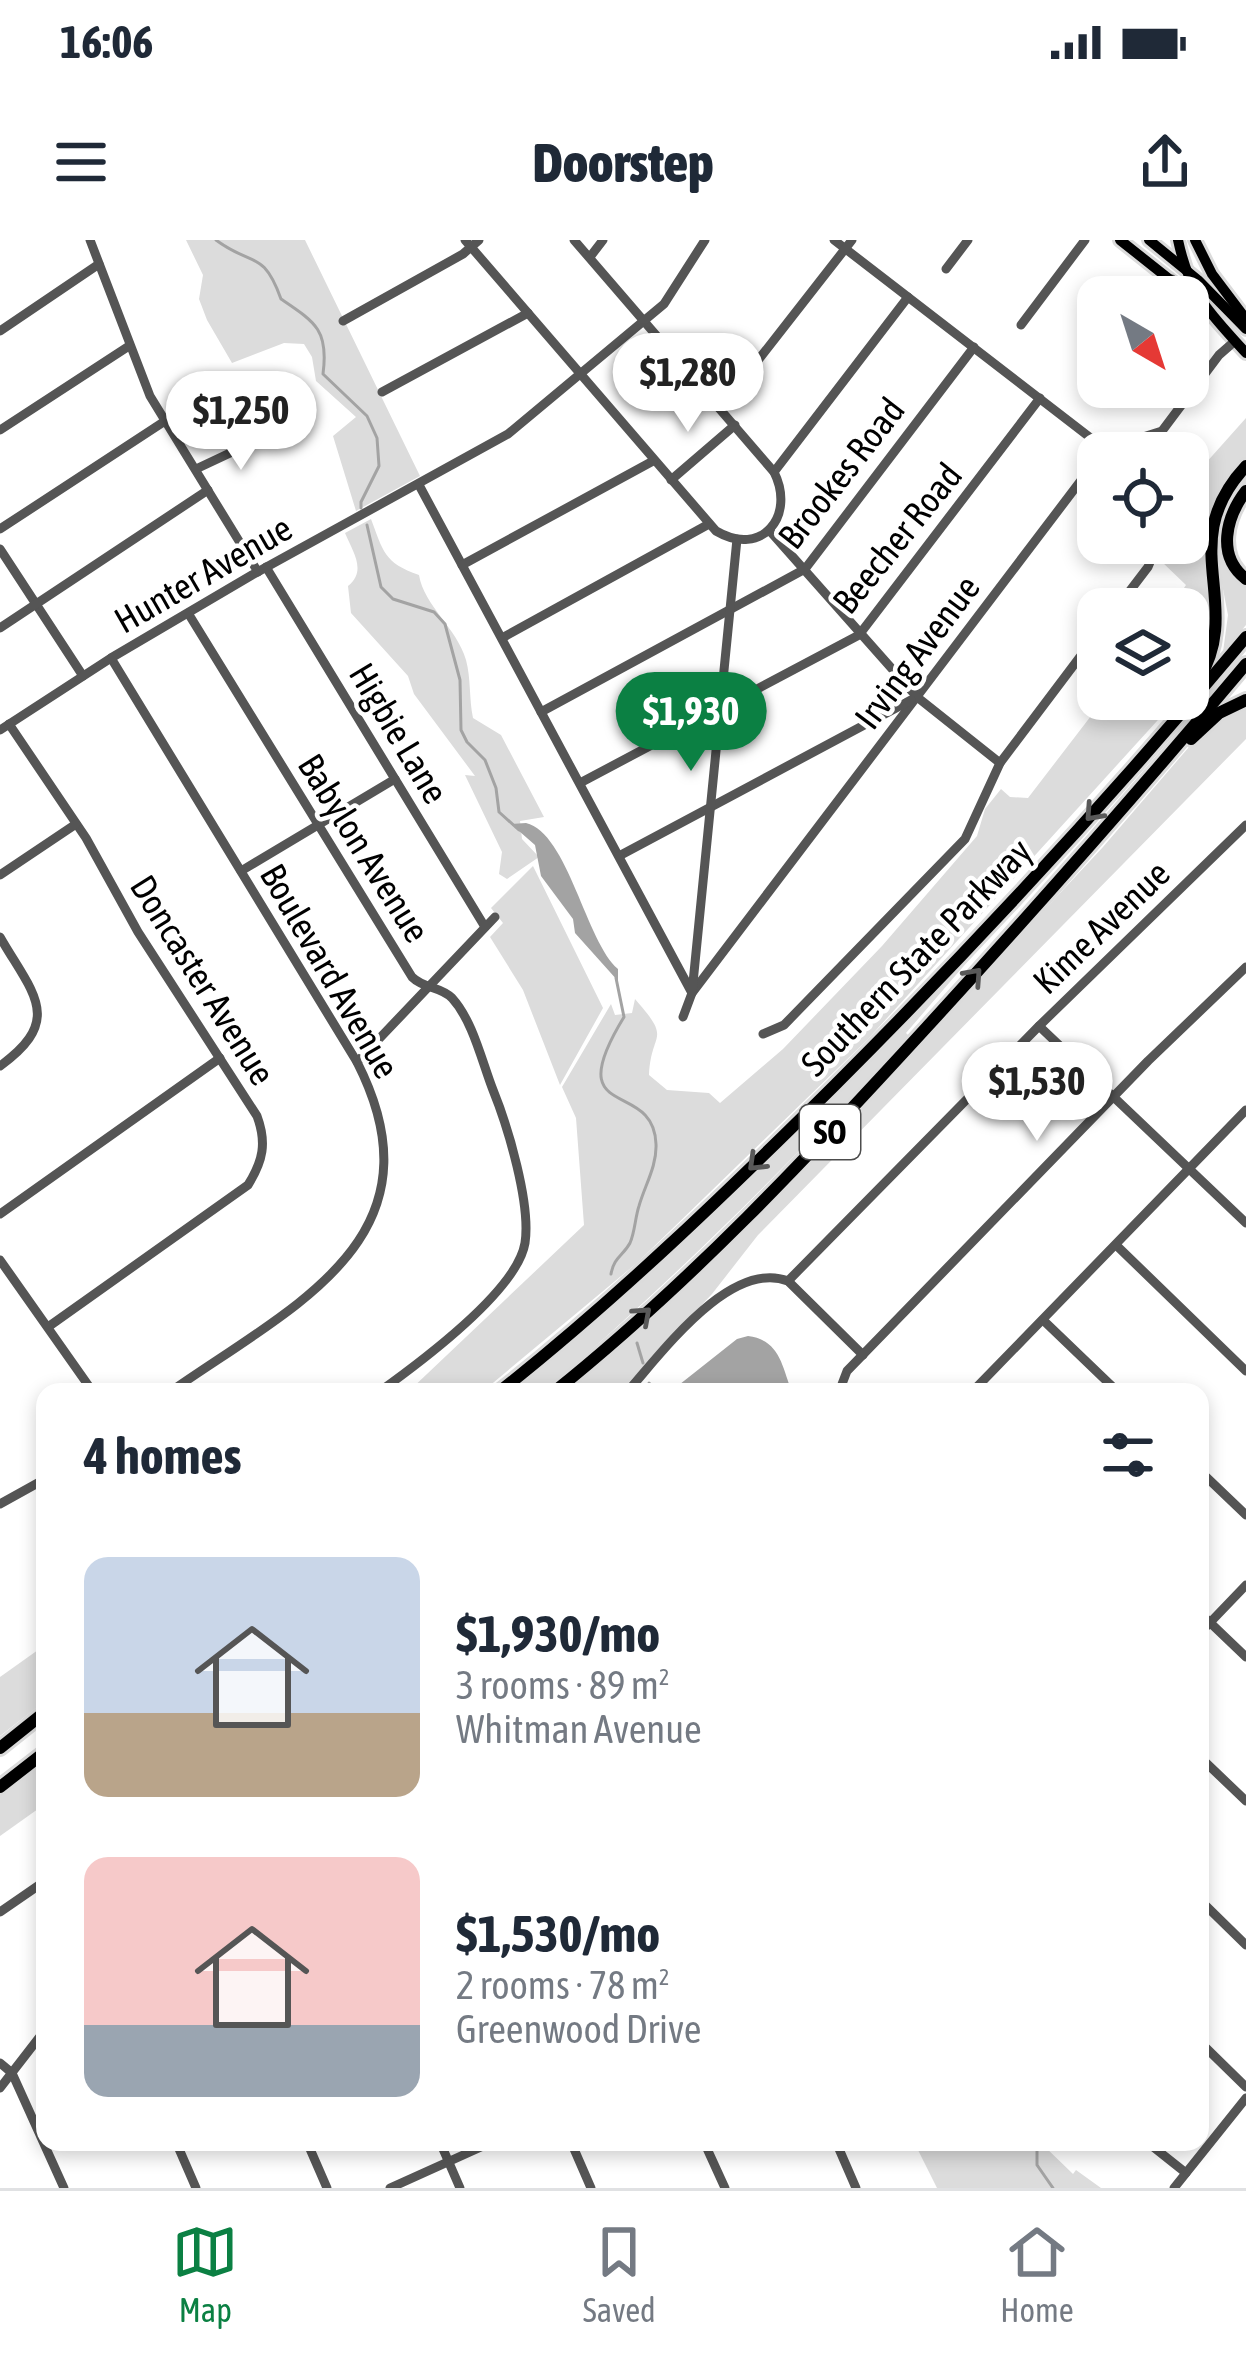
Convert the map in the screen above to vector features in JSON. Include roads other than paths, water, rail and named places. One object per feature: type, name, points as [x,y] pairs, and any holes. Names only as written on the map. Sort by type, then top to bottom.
[{"type":"highway","points":[[1209,667],[1222,638],[1226,613],[1214,560],[1214,524],[1226,492],[1246,466]]},
{"type":"highway","points":[[1246,491],[1230,519],[1227,544],[1232,564],[1246,579]]},
{"type":"highway","name":"Southern State Parkway","points":[[510,1383],[632,1280],[812,1108],[976,940],[1246,637]]},
{"type":"highway","name":"Southern State Parkway","points":[[564,1383],[668,1293],[796,1167],[984,965],[1246,664]]},
{"type":"highway","points":[[1158,768],[1215,717],[1246,700]]},
{"type":"highway","points":[[1171,725],[1174,720]]},
{"type":"highway","points":[[0,1748],[36,1719]]},
{"type":"highway","points":[[0,1787],[36,1759]]},
{"type":"main road","points":[[1120,240],[1168,276]]},
{"type":"main road","points":[[1154,243],[1177,240],[1188,276]]},
{"type":"main road","points":[[1195,240],[1212,274],[1244,314]]},
{"type":"main road","points":[[1154,243],[1246,328]]},
{"type":"main road","points":[[1209,315],[1246,352]]},
{"type":"street","name":"Higbie Lane","points":[[90,240],[129,346],[165,421],[485,927]]},
{"type":"street","points":[[343,321],[472,242],[709,524],[723,536],[737,539],[770,530],[784,494],[774,472],[574,240]]},
{"type":"street","points":[[590,257],[603,240]]},
{"type":"street","name":"Hunter Avenue","points":[[4,727],[262,569],[508,434],[664,304],[705,240]]},
{"type":"street","points":[[834,240],[848,244],[1078,432]]},
{"type":"street","points":[[946,269],[968,240]]},
{"type":"street","points":[[1021,325],[1085,240]]},
{"type":"street","points":[[720,409],[848,244]]},
{"type":"street","points":[[0,331],[99,265]]},
{"type":"street","points":[[774,472],[908,297]]},
{"type":"street","points":[[382,392],[528,313]]},
{"type":"street","points":[[1162,431],[1235,341]]},
{"type":"street","points":[[0,430],[129,346]]},
{"type":"street","name":"Brookes Road","points":[[541,712],[806,569],[974,347]]},
{"type":"street","name":"Beecher Road","points":[[580,783],[859,634],[1040,398]]},
{"type":"street","points":[[0,529],[165,421]]},
{"type":"street","points":[[671,480],[735,425]]},
{"type":"street","points":[[196,470],[263,437]]},
{"type":"street","points":[[462,565],[653,461]]},
{"type":"street","points":[[419,485],[692,993]]},
{"type":"street","name":"Irving Avenue","points":[[692,993],[1077,485]]},
{"type":"street","points":[[0,628],[208,490]]},
{"type":"street","points":[[502,638],[709,524]]},
{"type":"street","points":[[770,530],[917,697],[1000,763]]},
{"type":"street","points":[[683,1017],[692,993],[737,539]]},
{"type":"street","points":[[0,549],[83,676]]},
{"type":"street","name":"Babylon Avenue","points":[[188,613],[412,977],[441,989],[461,1011],[503,1115],[525,1221],[525,1244],[517,1266],[432,1354],[392,1383]]},
{"type":"street","name":"Boulevard Avenue","points":[[111,658],[356,1062],[381,1118],[385,1158],[380,1193],[359,1244],[329,1279],[183,1383]]},
{"type":"street","points":[[763,1034],[784,1025],[965,839],[1000,763],[1077,661]]},
{"type":"street","points":[[619,856],[917,697]]},
{"type":"street","name":"Doncaster Avenue","points":[[4,727],[76,824],[138,932],[257,1116],[264,1135],[263,1154],[248,1185],[48,1328]]},
{"type":"street","points":[[241,871],[395,779]]},
{"type":"street","points":[[0,875],[76,824]]},
{"type":"street","name":"Kime Avenue","points":[[788,1281],[1039,1025],[1246,825]]},
{"type":"street","points":[[356,1062],[495,917]]},
{"type":"street","points":[[0,937],[38,1012],[30,1042],[0,1066]]},
{"type":"street","points":[[842,1383],[847,1371],[1246,967]]},
{"type":"street","points":[[1039,1025],[1246,1223]]},
{"type":"street","points":[[0,1214],[220,1058]]},
{"type":"street","points":[[981,1383],[1246,1110]]},
{"type":"street","points":[[1116,1245],[1246,1371]]},
{"type":"street","points":[[0,1260],[87,1383]]},
{"type":"street","points":[[636,1383],[726,1291],[764,1277],[788,1281],[863,1355]]},
{"type":"street","points":[[1043,1320],[1109,1383]]},
{"type":"street","points":[[1209,1480],[1246,1515]]},
{"type":"street","points":[[0,1504],[36,1484]]},
{"type":"street","points":[[1246,1585],[1210,1623],[1246,1657]]},
{"type":"street","points":[[1209,1766],[1246,1801]]},
{"type":"street","points":[[0,1912],[36,1886]]},
{"type":"street","points":[[1209,1909],[1246,1945]]},
{"type":"street","points":[[0,2088],[36,2041]]},
{"type":"street","points":[[1209,2051],[1246,2087]]},
{"type":"street","points":[[0,2063],[12,2072],[36,2126]]},
{"type":"street","points":[[1209,2144],[1246,2098]]},
{"type":"street","points":[[47,2151],[64,2188]]},
{"type":"street","points":[[180,2151],[196,2188]]},
{"type":"street","points":[[311,2151],[328,2188]]},
{"type":"street","points":[[444,2151],[460,2188]]},
{"type":"street","points":[[390,2188],[472,2151]]},
{"type":"street","points":[[575,2151],[591,2188]]},
{"type":"street","points":[[708,2151],[724,2188]]},
{"type":"street","points":[[840,2151],[856,2188]]},
{"type":"street","points":[[1158,2151],[1186,2173]]},
{"type":"street","points":[[1174,2188],[1204,2151]]},
{"type":"waterway","points":[[216,240],[262,265],[281,299],[311,321],[324,347],[323,374],[367,416],[377,438],[379,466],[361,508]]},
{"type":"waterway","points":[[367,525],[381,587],[393,599],[434,612],[445,624],[460,680],[461,730],[485,760],[499,812],[519,830]]},
{"type":"waterway","points":[[611,1274],[632,1239],[656,1152],[651,1124],[641,1111],[605,1087],[601,1073],[606,1051],[624,1017],[616,978]]},
{"type":"waterway","points":[[637,1343],[643,1363]]},
{"type":"waterway","points":[[1037,2151],[1037,2165],[1053,2188]]}]
